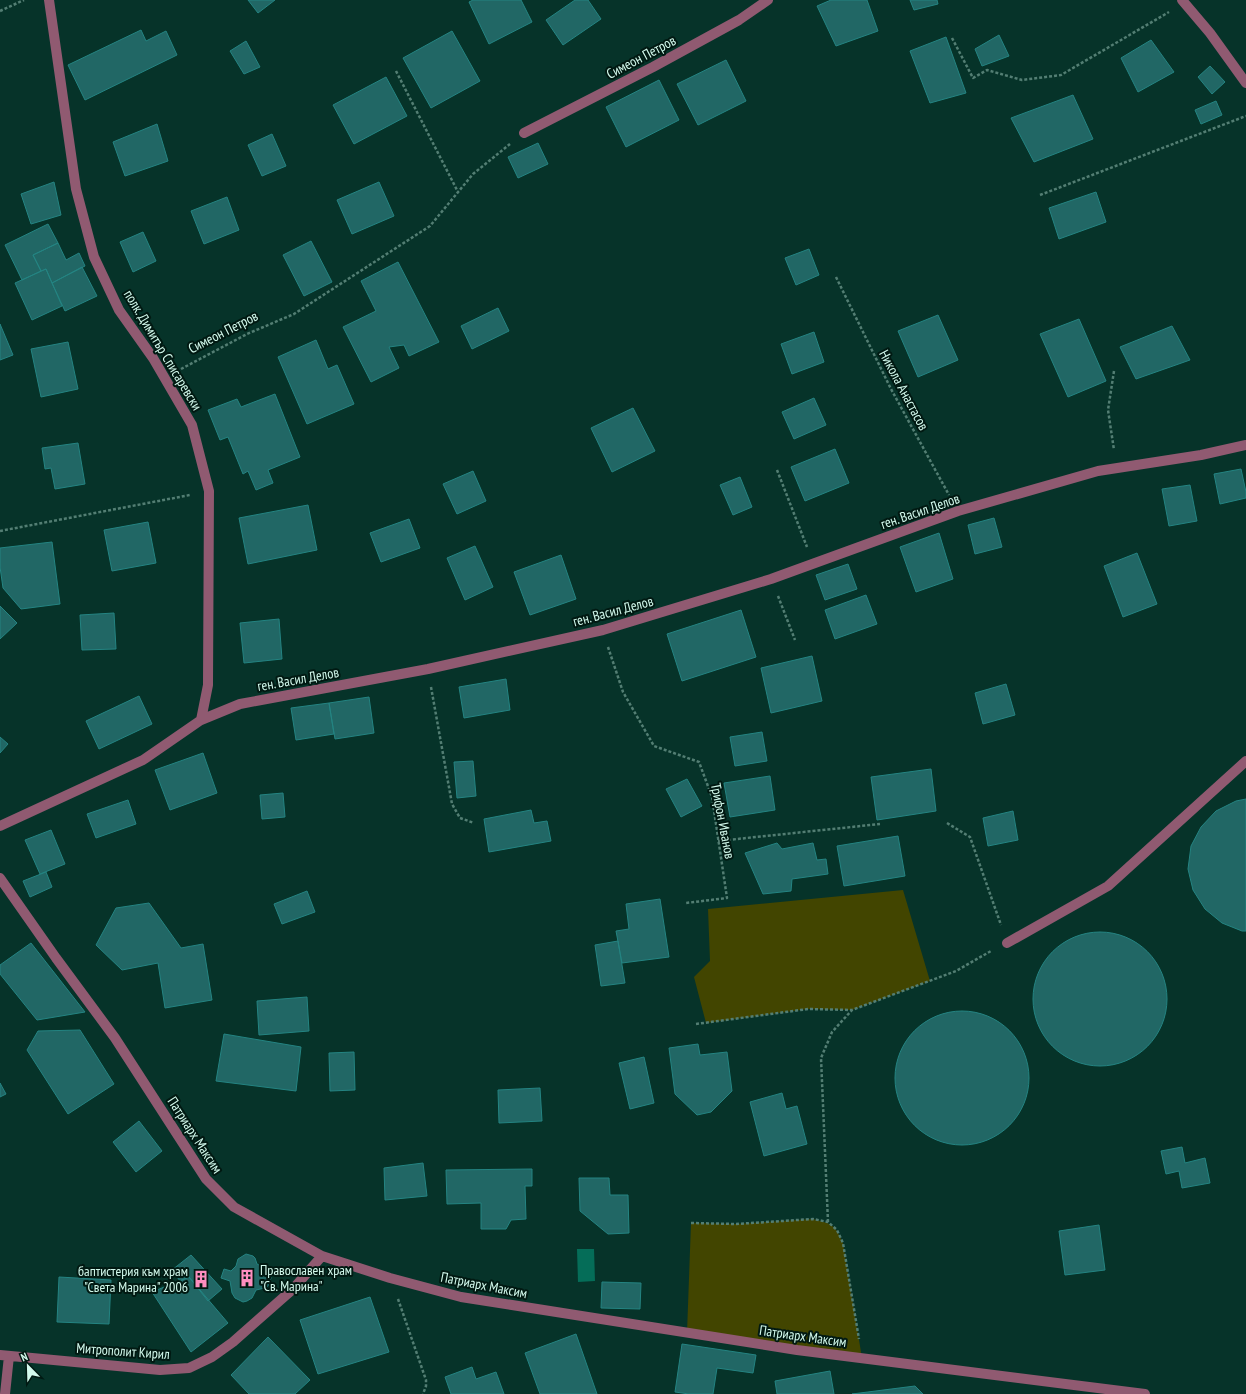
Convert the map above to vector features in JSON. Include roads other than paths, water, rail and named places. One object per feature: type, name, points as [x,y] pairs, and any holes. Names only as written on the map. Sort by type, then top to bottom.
[{"type":"street","name":"полк. Димитър Списаревски","points":[[49,0],[76,189],[94,257],[119,310],[165,378],[192,425],[209,491],[208,685],[201,720]]},
{"type":"street","name":"Симеон Петров","points":[[524,133],[660,63],[739,20],[768,0]]},
{"type":"street","points":[[1183,1],[1210,33],[1246,83]]},
{"type":"street","name":"ген. Васил Делов","points":[[0,826],[143,760],[201,720],[240,704],[428,669],[603,630],[771,579],[958,511],[1098,471],[1201,455],[1246,445]]},
{"type":"street","points":[[1007,943],[1108,886],[1246,761]]},
{"type":"street","name":"Патриарх Максим","points":[[0,878],[56,958],[115,1038],[206,1179],[234,1207],[322,1256],[390,1278],[461,1297],[797,1350],[1144,1394]]},
{"type":"street","name":"Митрополит Кирил","points":[[4,1356],[160,1370],[189,1368],[212,1357],[233,1342],[293,1289],[322,1256]]},
{"type":"street","points":[[4,1356],[5,1394]]},
{"type":"place","name":"Православен храм \"Св. Марина\"","points":[[247,1278]]},
{"type":"place","name":"баптистерия към храм \"Света Марина\" 2006","points":[[201,1279]]}]
